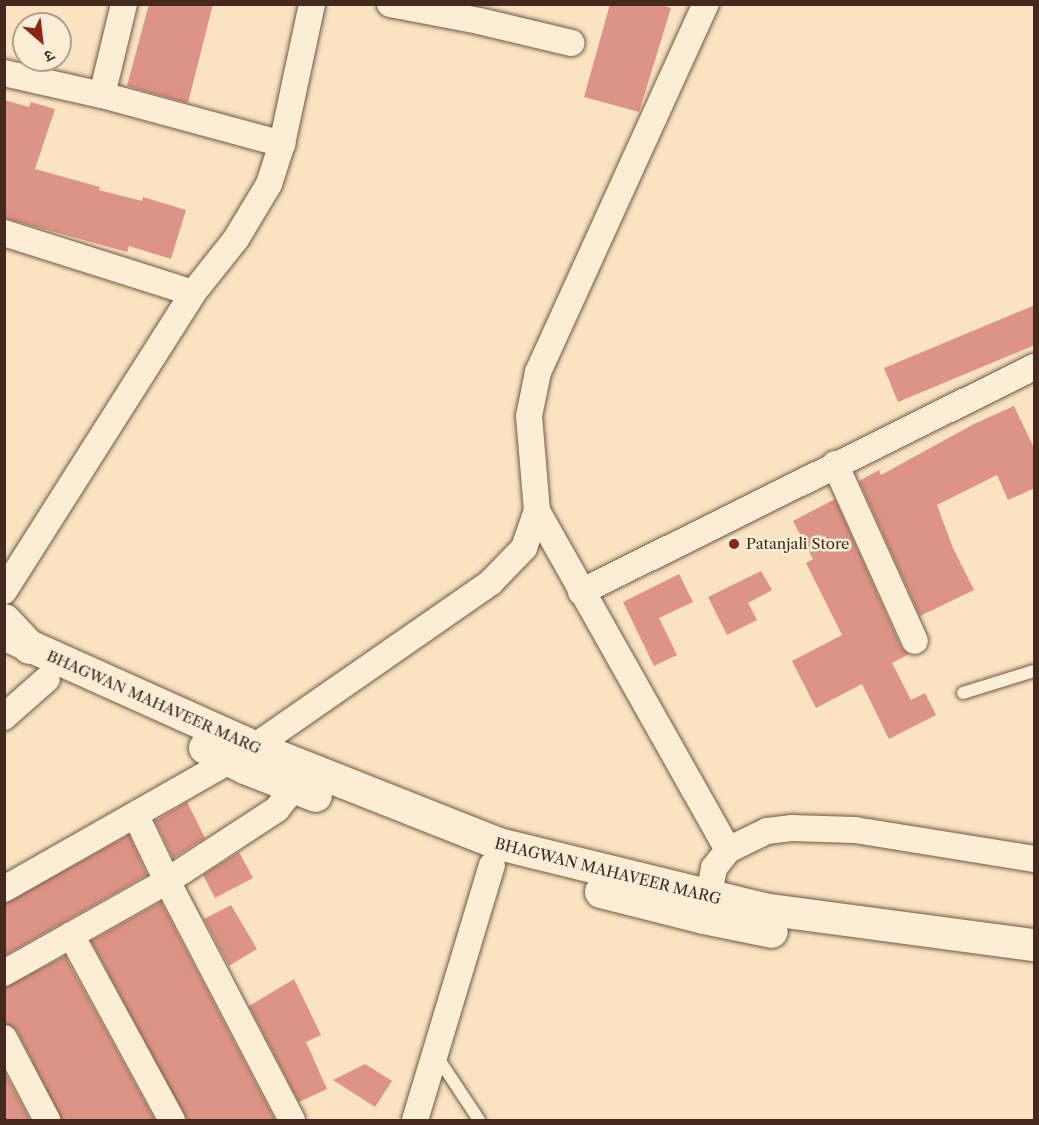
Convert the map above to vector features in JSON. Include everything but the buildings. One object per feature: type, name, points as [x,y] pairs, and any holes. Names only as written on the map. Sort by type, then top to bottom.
[{"type":"main road","points":[[4,620],[13,647]]},
{"type":"street","points":[[102,95],[124,4]]},
{"type":"street","points":[[4,591],[193,293],[236,238],[263,193],[282,144],[312,4]]},
{"type":"street","points":[[390,4],[478,21],[571,44]]},
{"type":"street","points":[[706,4],[538,372],[529,416],[537,511],[728,850]]},
{"type":"street","points":[[4,73],[102,95],[282,144]]},
{"type":"street","points":[[4,234],[193,293]]},
{"type":"street","points":[[581,592],[1035,367]]},
{"type":"street","points":[[836,464],[915,641]]},
{"type":"street","points":[[4,889],[243,754],[491,582],[524,548],[537,511]]},
{"type":"street","name":"BHAGWAN MAHAVEER MARG","points":[[13,647],[243,754],[294,787],[492,865],[706,908],[763,909],[1035,945]]},
{"type":"street","name":"BHAGWAN MAHAVEER MARG","points":[[13,647],[47,679],[243,754],[499,844],[706,908],[760,931],[1035,967]]},
{"type":"street","points":[[4,717],[47,679]]},
{"type":"street","points":[[4,973],[167,881],[277,809],[294,787]]},
{"type":"street","points":[[136,816],[167,881],[292,1120]]},
{"type":"street","points":[[706,908],[714,868],[728,850],[767,831],[818,828],[855,830],[1035,859]]},
{"type":"street","points":[[415,1120],[492,865]]},
{"type":"street","points":[[71,935],[172,1120]]},
{"type":"street","points":[[4,1038],[47,1120]]},
{"type":"lane","points":[[963,693],[1035,671]]},
{"type":"lane","points":[[436,1055],[479,1120]]},
{"type":"place","name":"Patanjali Store","points":[[734,544]]}]
